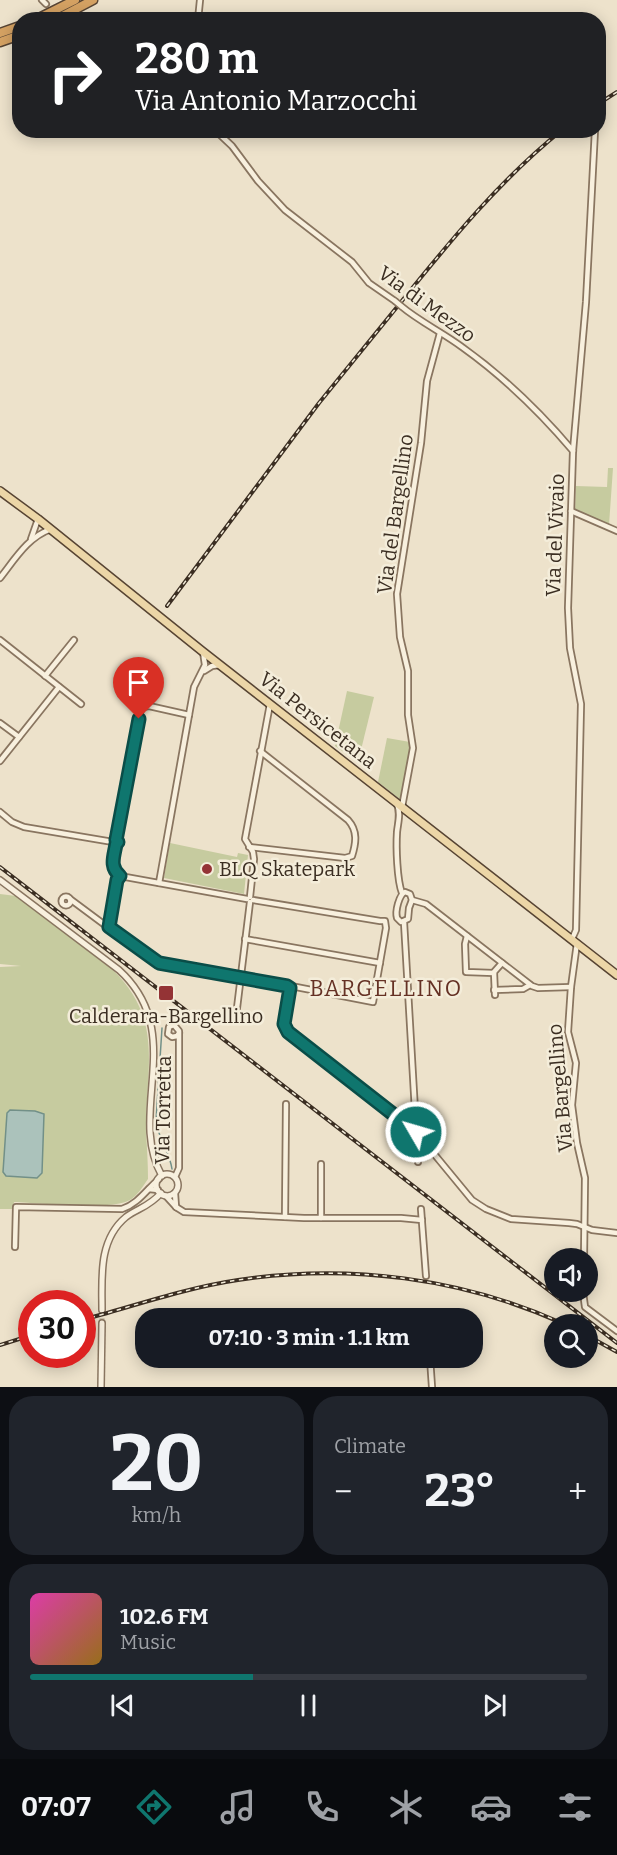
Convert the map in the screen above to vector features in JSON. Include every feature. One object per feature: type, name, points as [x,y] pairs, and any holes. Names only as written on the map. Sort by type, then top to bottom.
[{"type":"highway","points":[[51,12],[75,0]]},
{"type":"highway","points":[[70,12],[93,0]]},
{"type":"main road","name":"Via Persicetana","points":[[0,491],[617,975]]},
{"type":"street","points":[[42,0],[46,4]]},
{"type":"street","name":"Via di Mezzo","points":[[225,138],[258,181],[285,210],[352,262],[369,283],[412,316],[460,345],[518,391],[573,451]]},
{"type":"street","name":"Via del Vivaio","points":[[571,987],[576,930],[581,704],[569,638],[568,608],[573,451],[586,302],[595,138]]},
{"type":"street","name":"Via del Bargellino","points":[[402,893],[397,840],[399,804],[413,748],[408,715],[408,671],[398,624],[397,594],[421,442],[427,381],[440,333]]},
{"type":"street","points":[[571,511],[617,531]]},
{"type":"street","points":[[0,578],[31,539],[38,525],[38,519]]},
{"type":"street","points":[[31,539],[51,529]]},
{"type":"street","points":[[0,640],[81,704]]},
{"type":"street","points":[[45,676],[74,640]]},
{"type":"street","points":[[159,883],[194,687],[202,673],[205,660],[202,651]]},
{"type":"street","points":[[202,673],[210,667],[220,665]]},
{"type":"street","points":[[0,761],[59,687]]},
{"type":"street","points":[[237,1008],[254,859],[245,839],[270,704]]},
{"type":"street","points":[[189,715],[149,706],[143,707],[140,712],[112,864],[120,876],[380,921],[396,916]]},
{"type":"street","points":[[0,723],[19,737]]},
{"type":"street","points":[[249,847],[345,858],[352,856],[355,841],[354,829],[348,820],[260,752]]},
{"type":"street","points":[[0,812],[12,822],[24,826],[115,842]]},
{"type":"street","points":[[399,823],[402,818],[413,815]]},
{"type":"street","points":[[109,927],[117,880],[120,876]]},
{"type":"street","points":[[0,880],[119,970],[141,1000],[154,1040],[151,1138],[160,1178]]},
{"type":"street","points":[[404,922],[399,921],[396,916],[399,897],[405,892],[410,894],[412,900],[408,919],[404,922],[418,1162]]},
{"type":"street","points":[[70,899],[159,963],[373,1002],[386,928],[385,921]]},
{"type":"street","points":[[412,900],[426,904],[530,985],[538,988],[571,987]]},
{"type":"street","points":[[467,936],[466,972],[471,974],[494,973]]},
{"type":"street","points":[[245,939],[380,963]]},
{"type":"street","points":[[502,963],[494,973],[494,993],[523,989],[530,985]]},
{"type":"street","points":[[289,987],[284,1024],[288,1032],[416,1132],[472,1200],[486,1209],[511,1219],[577,1224],[586,1228],[617,1233]]},
{"type":"street","name":"Via Bargellino","points":[[571,987],[568,1032],[576,1064],[572,1105],[585,1178],[585,1248]]},
{"type":"street","name":"Via Torretta","points":[[175,1177],[179,1168],[180,1043],[176,1026],[169,1027],[168,1034],[180,1043]]},
{"type":"street","name":"Via Torretta","points":[[174,1037],[179,1033]]},
{"type":"street","points":[[285,1216],[286,1104]]},
{"type":"street","points":[[321,1164],[321,1218]]},
{"type":"street","points":[[102,1310],[103,1264],[110,1239],[125,1219],[150,1205],[161,1193],[175,1193],[178,1185],[175,1177],[167,1175],[160,1178],[157,1184],[161,1193],[184,1212],[422,1220]]},
{"type":"street","name":"Via Torretta","points":[[15,1247],[16,1207],[123,1209],[135,1203],[160,1178]]},
{"type":"street","name":"Via Torretta","points":[[146,1190],[161,1193]]},
{"type":"street","name":"Via Torretta","points":[[175,1193],[176,1207]]},
{"type":"street","points":[[421,1209],[426,1276]]},
{"type":"street","points":[[417,1263],[425,1262]]},
{"type":"street","points":[[584,1302],[585,1307],[617,1331]]},
{"type":"street","points":[[101,1387],[102,1323]]},
{"type":"street","points":[[431,1368],[432,1387]]},
{"type":"green space","points":[[608,468],[613,468],[609,525],[575,511],[576,486],[607,487]]},
{"type":"green space","points":[[347,691],[374,697],[358,762],[335,746]]},
{"type":"green space","points":[[387,738],[410,742],[411,755],[401,800],[378,782]]},
{"type":"green space","name":"BLQ Skatepark","points":[[170,843],[237,857],[238,853],[248,855],[244,894],[164,878]]},
{"type":"green space","points":[[0,894],[16,896],[113,970],[129,989],[140,1008],[149,1047],[146,1109],[148,1179],[130,1200],[91,1206],[14,1202],[13,1209],[0,1209],[0,967],[21,966],[0,964]]},
{"type":"water","points":[[10,1110],[35,1111],[44,1114],[42,1173],[37,1178],[6,1176],[3,1172],[7,1113]]},
{"type":"waterway","points":[[162,1028],[156,1121],[172,1169]]},
{"type":"tunnel","points":[[102,1310],[102,1323]]},
{"type":"railway","points":[[606,99],[617,92]]},
{"type":"railway","points":[[401,302],[497,190],[552,138]]},
{"type":"railway","points":[[167,606],[319,403],[397,307]]},
{"type":"railway","points":[[0,867],[617,1343]]},
{"type":"railway","points":[[96,1316],[218,1283],[279,1275],[321,1273],[363,1274],[445,1285],[486,1295],[544,1316]]},
{"type":"railway","points":[[0,1345],[18,1339]]},
{"type":"railway","points":[[598,1342],[617,1352]]},
{"type":"place","name":"BLQ Skatepark","points":[[207,869]]},
{"type":"place","name":"Calderara-Bargellino","points":[[166,993]]},
{"type":"district","name":"BARGELLINO","points":[[386,988]]},
{"type":"route","points":[[139,719],[116,840],[118,842],[112,864],[120,876],[117,880],[109,927],[159,963],[290,988],[284,1017],[285,1028],[288,1032],[416,1132]]}]
